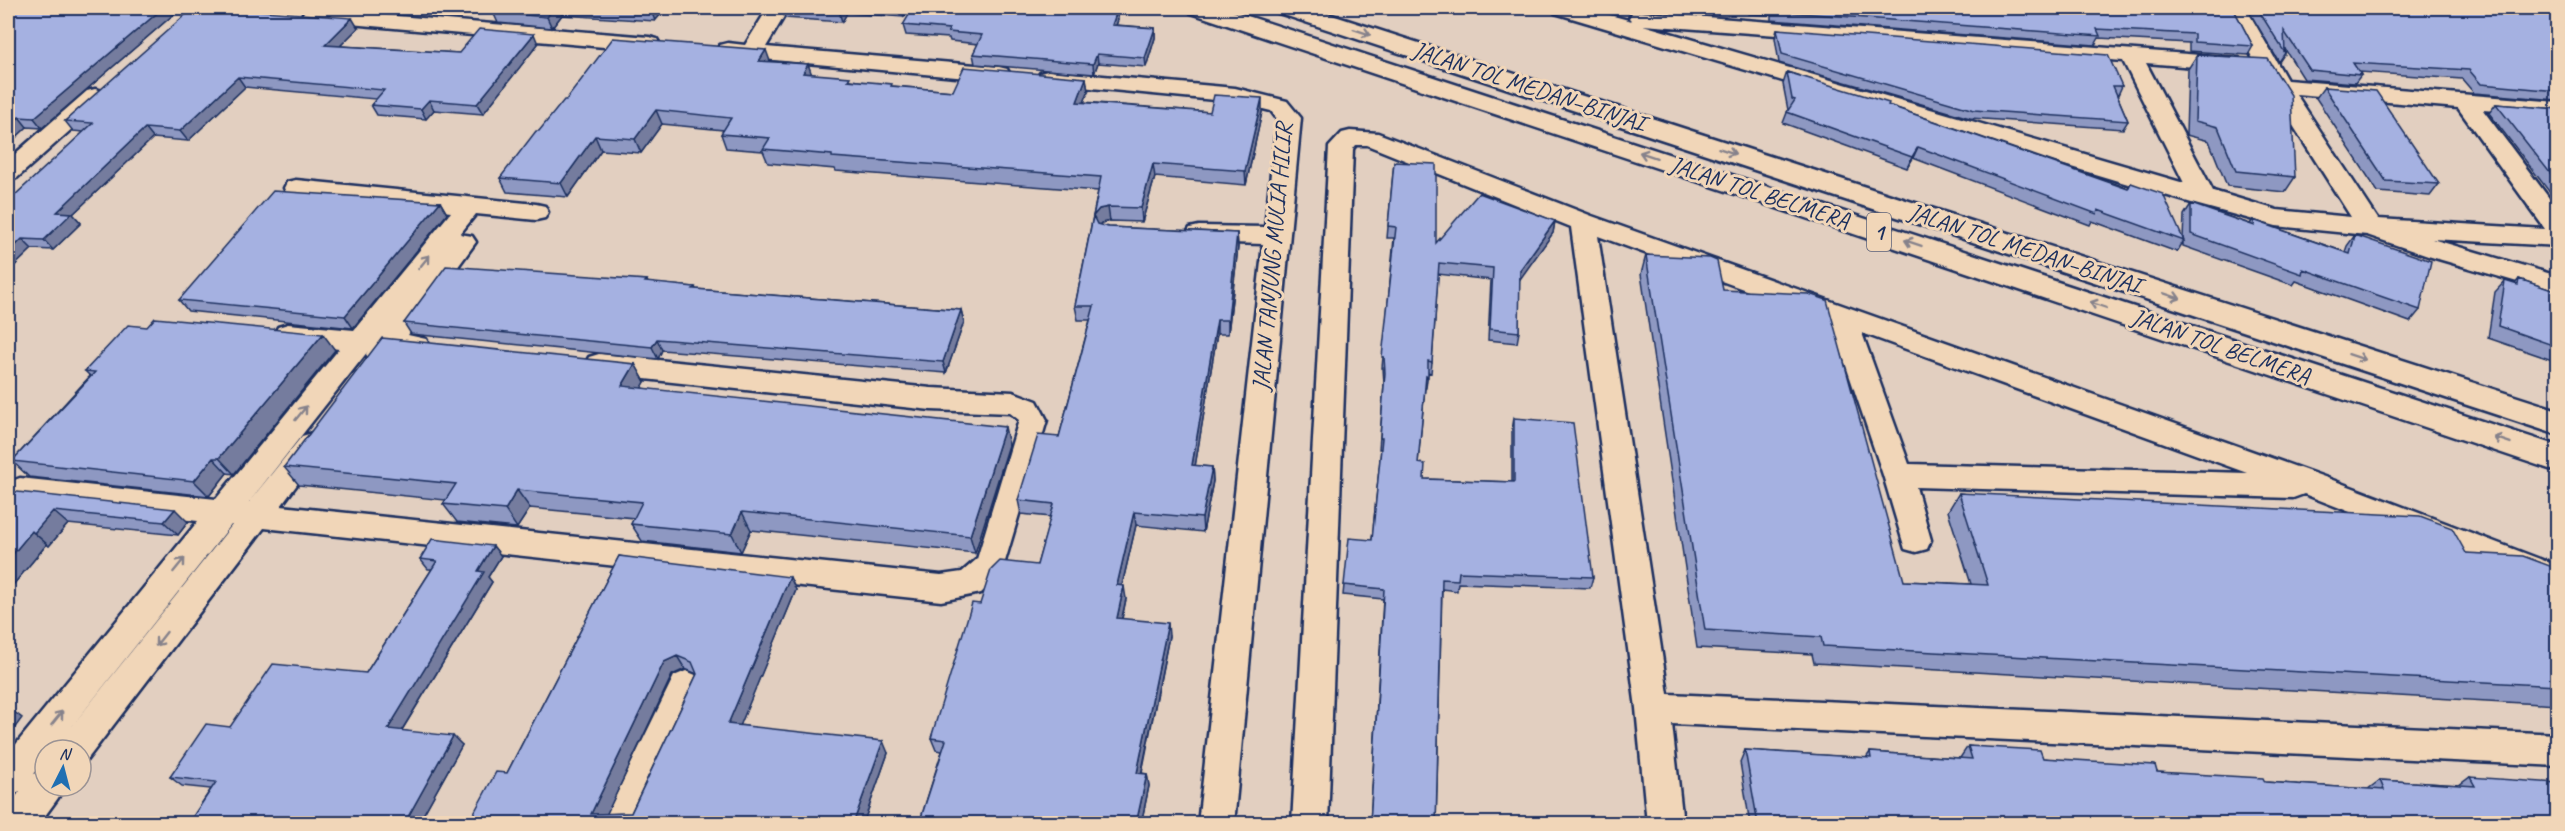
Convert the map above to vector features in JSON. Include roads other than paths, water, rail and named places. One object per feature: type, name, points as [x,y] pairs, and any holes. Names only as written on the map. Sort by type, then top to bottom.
[{"type":"highway","name":"JALAN TOL BELMERA","points":[[1200,8],[1763,193],[2558,459]]},
{"type":"highway","name":"JALAN TOL MEDAN–BINJAI","points":[[1287,8],[2558,423]]},
{"type":"street","points":[[752,52],[778,8]]},
{"type":"street","points":[[2236,8],[2274,76],[2370,227],[2437,250],[2558,285]]},
{"type":"street","points":[[1573,10],[2132,57],[2466,102],[2558,109]]},
{"type":"street","points":[[1573,10],[2276,218],[2370,227],[2558,238]]},
{"type":"street","points":[[289,13],[352,13],[669,45]]},
{"type":"street","name":"JALAN TANJUNG MULIA HILIR","points":[[705,48],[1235,95],[1279,106],[1289,118],[1216,824]]},
{"type":"street","points":[[2132,57],[2204,198]]},
{"type":"street","points":[[8,173],[115,78]]},
{"type":"street","points":[[2466,102],[2558,229]]},
{"type":"street","points":[[1310,824],[1341,147],[1350,138],[1371,138],[1582,222],[2319,487],[2558,580]]},
{"type":"street","points":[[296,189],[536,212]]},
{"type":"street","points":[[83,738],[258,514],[374,342],[478,208]]},
{"type":"street","points":[[1582,222],[1653,708],[1665,824]]},
{"type":"street","points":[[1170,233],[1277,236]]},
{"type":"street","points":[[1842,315],[1898,475],[1916,540]]},
{"type":"street","points":[[258,330],[448,349]]},
{"type":"street","points":[[8,780],[223,511],[374,342]]},
{"type":"street","points":[[20,490],[941,588],[970,584],[990,566],[1034,420],[1027,409],[1013,403],[931,399],[577,362]]},
{"type":"street","points":[[1898,475],[2319,487]]},
{"type":"street","points":[[620,824],[686,686]]},
{"type":"street","points":[[1653,708],[2558,750]]},
{"type":"street","points":[[17,824],[37,798]]}]
